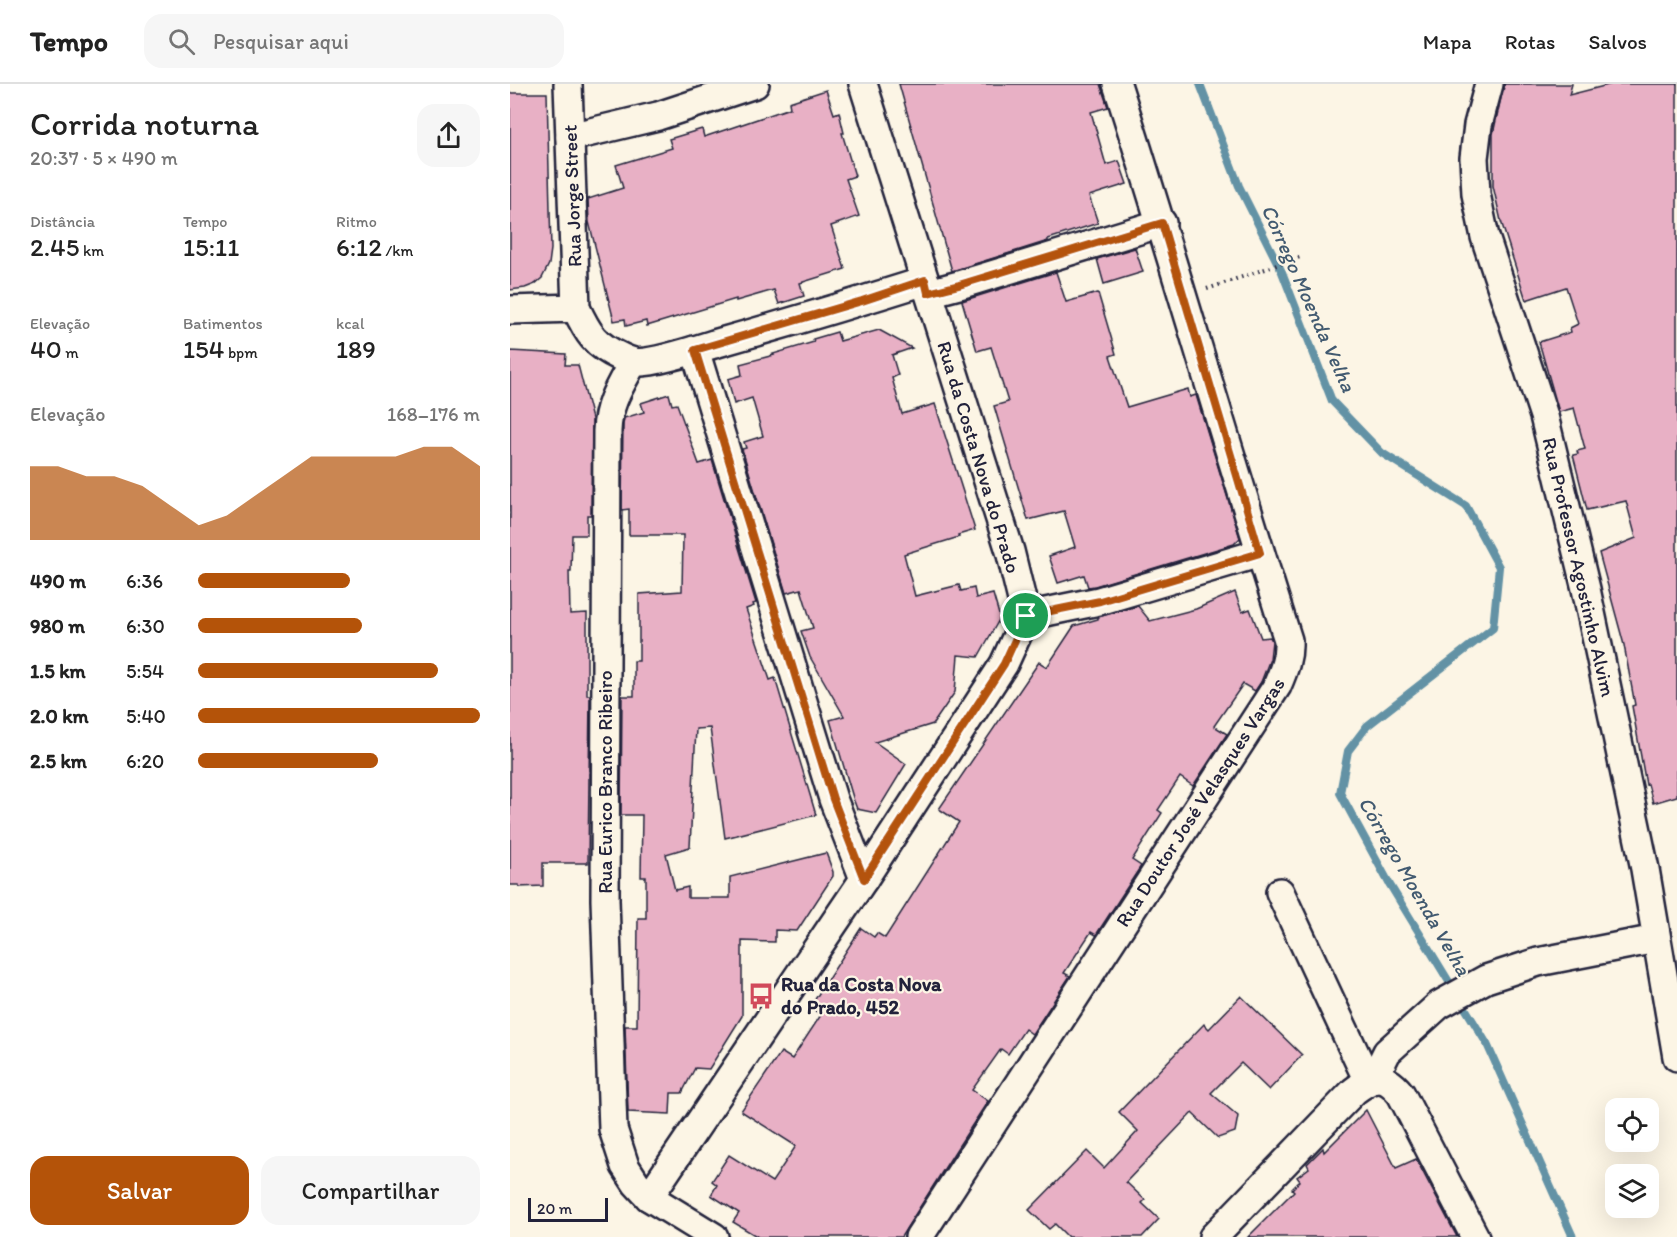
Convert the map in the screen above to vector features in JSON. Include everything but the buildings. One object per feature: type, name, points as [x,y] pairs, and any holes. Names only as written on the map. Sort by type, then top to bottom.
[{"type":"street","name":"Rua Jorge Street","points":[[568,84],[576,308]]},
{"type":"street","points":[[570,137],[657,116],[755,84]]},
{"type":"street","name":"Rua da Costa Nova do Prado","points":[[863,84],[1010,551],[1026,616]]},
{"type":"street","name":"Rua Doutor José Velasques Vargas","points":[[919,1237],[1277,686],[1285,669],[1288,654],[1288,640],[1162,223],[1117,84]]},
{"type":"street","name":"Rua Professor Agostinho Alvim","points":[[1489,84],[1478,125],[1474,159],[1476,194],[1485,237],[1544,416],[1586,589],[1645,869],[1677,1057]]},
{"type":"street","points":[[510,310],[576,308],[585,327],[597,343],[633,362],[643,363],[862,301],[927,287],[959,285],[1162,223]]},
{"type":"street","points":[[695,350],[830,788],[864,879]]},
{"type":"street","name":"Rua Eurico Branco Ribeiro","points":[[633,362],[611,405],[607,424],[605,900],[613,1129],[625,1166],[649,1197],[714,1237]]},
{"type":"street","points":[[649,1197],[864,879],[1004,664],[1026,616],[1100,601],[1260,553]]},
{"type":"street","points":[[1280,892],[1373,1079]]},
{"type":"street","points":[[1214,1237],[1354,1091],[1373,1079],[1387,1052],[1439,1005],[1486,978],[1538,962],[1656,939]]},
{"type":"street","points":[[1373,1079],[1387,1080],[1401,1094],[1475,1237]]},
{"type":"path","points":[[1184,298],[1303,256]]},
{"type":"waterway","name":"Córrego Moenda Velha","points":[[1200,84],[1239,186],[1282,272],[1332,401],[1382,453],[1466,506],[1499,567],[1493,628],[1367,726],[1348,751],[1340,793],[1390,885],[1487,1044],[1573,1237]]},
{"type":"place","name":"Rua da Costa Nova do Prado, 452","points":[[761,996]]},
{"type":"route","points":[[1162,223],[1260,553],[1100,601],[1026,616],[1004,664],[864,879],[833,799],[695,350],[925,280],[928,293],[1162,223]]}]
